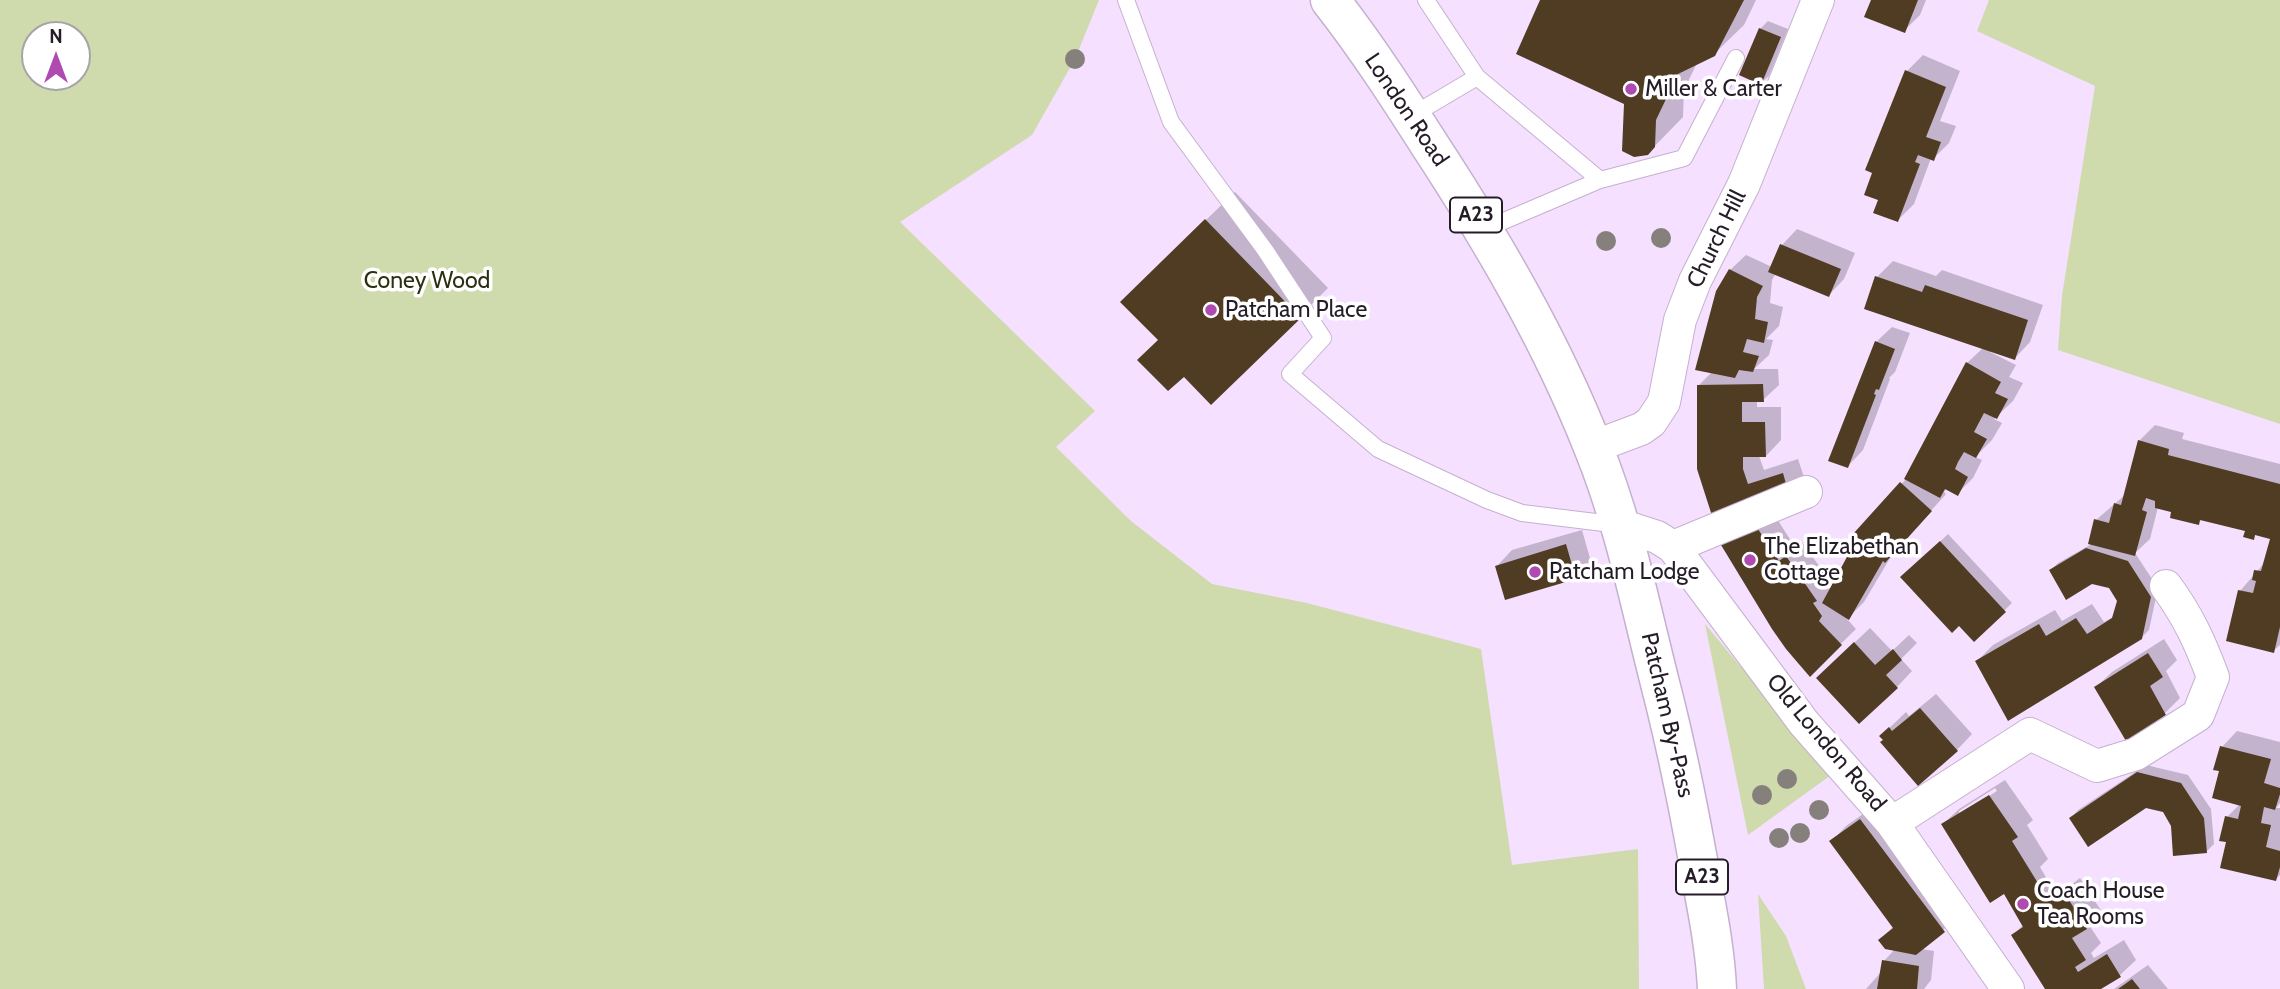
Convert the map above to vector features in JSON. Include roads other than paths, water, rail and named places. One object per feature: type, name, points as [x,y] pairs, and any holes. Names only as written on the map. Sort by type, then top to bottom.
[{"type":"highway","name":"London Road","points":[[1330,0],[1350,25],[1485,229],[1531,312],[1594,447]]},
{"type":"highway","name":"Patcham By-Pass","points":[[1594,447],[1620,525],[1679,754],[1716,963],[1717,989]]},
{"type":"street","name":"Church Hill","points":[[1594,447],[1641,429],[1660,412],[1667,390],[1680,320],[1695,281],[1744,184],[1818,0]]},
{"type":"street","points":[[1673,547],[1806,492]]},
{"type":"street","name":"Old London Road","points":[[1620,525],[1657,537],[1673,547],[1804,723],[1892,823],[2008,989]]},
{"type":"street","points":[[1892,823],[2030,734],[2097,766],[2136,754],[2198,715],[2213,677],[2187,614],[2166,586]]},
{"type":"lane","points":[[1126,0],[1171,122],[1265,250],[1323,338],[1290,374],[1378,450],[1522,513],[1620,525]]},
{"type":"lane","points":[[1426,0],[1477,77],[1600,180]]},
{"type":"lane","points":[[1485,229],[1600,180],[1685,158],[1736,58]]},
{"type":"lane","points":[[1411,116],[1477,77]]},
{"type":"place","name":"Miller & Carter","points":[[1631,89]]},
{"type":"place","name":"Patcham Place","points":[[1211,310]]},
{"type":"place","name":"The Elizabethan Cottage","points":[[1750,560]]},
{"type":"place","name":"Patcham Lodge","points":[[1535,572]]},
{"type":"place","name":"Coach House Tea Rooms","points":[[2023,904]]},
{"type":"park label","name":"Coney Wood","points":[[427,281]]}]
